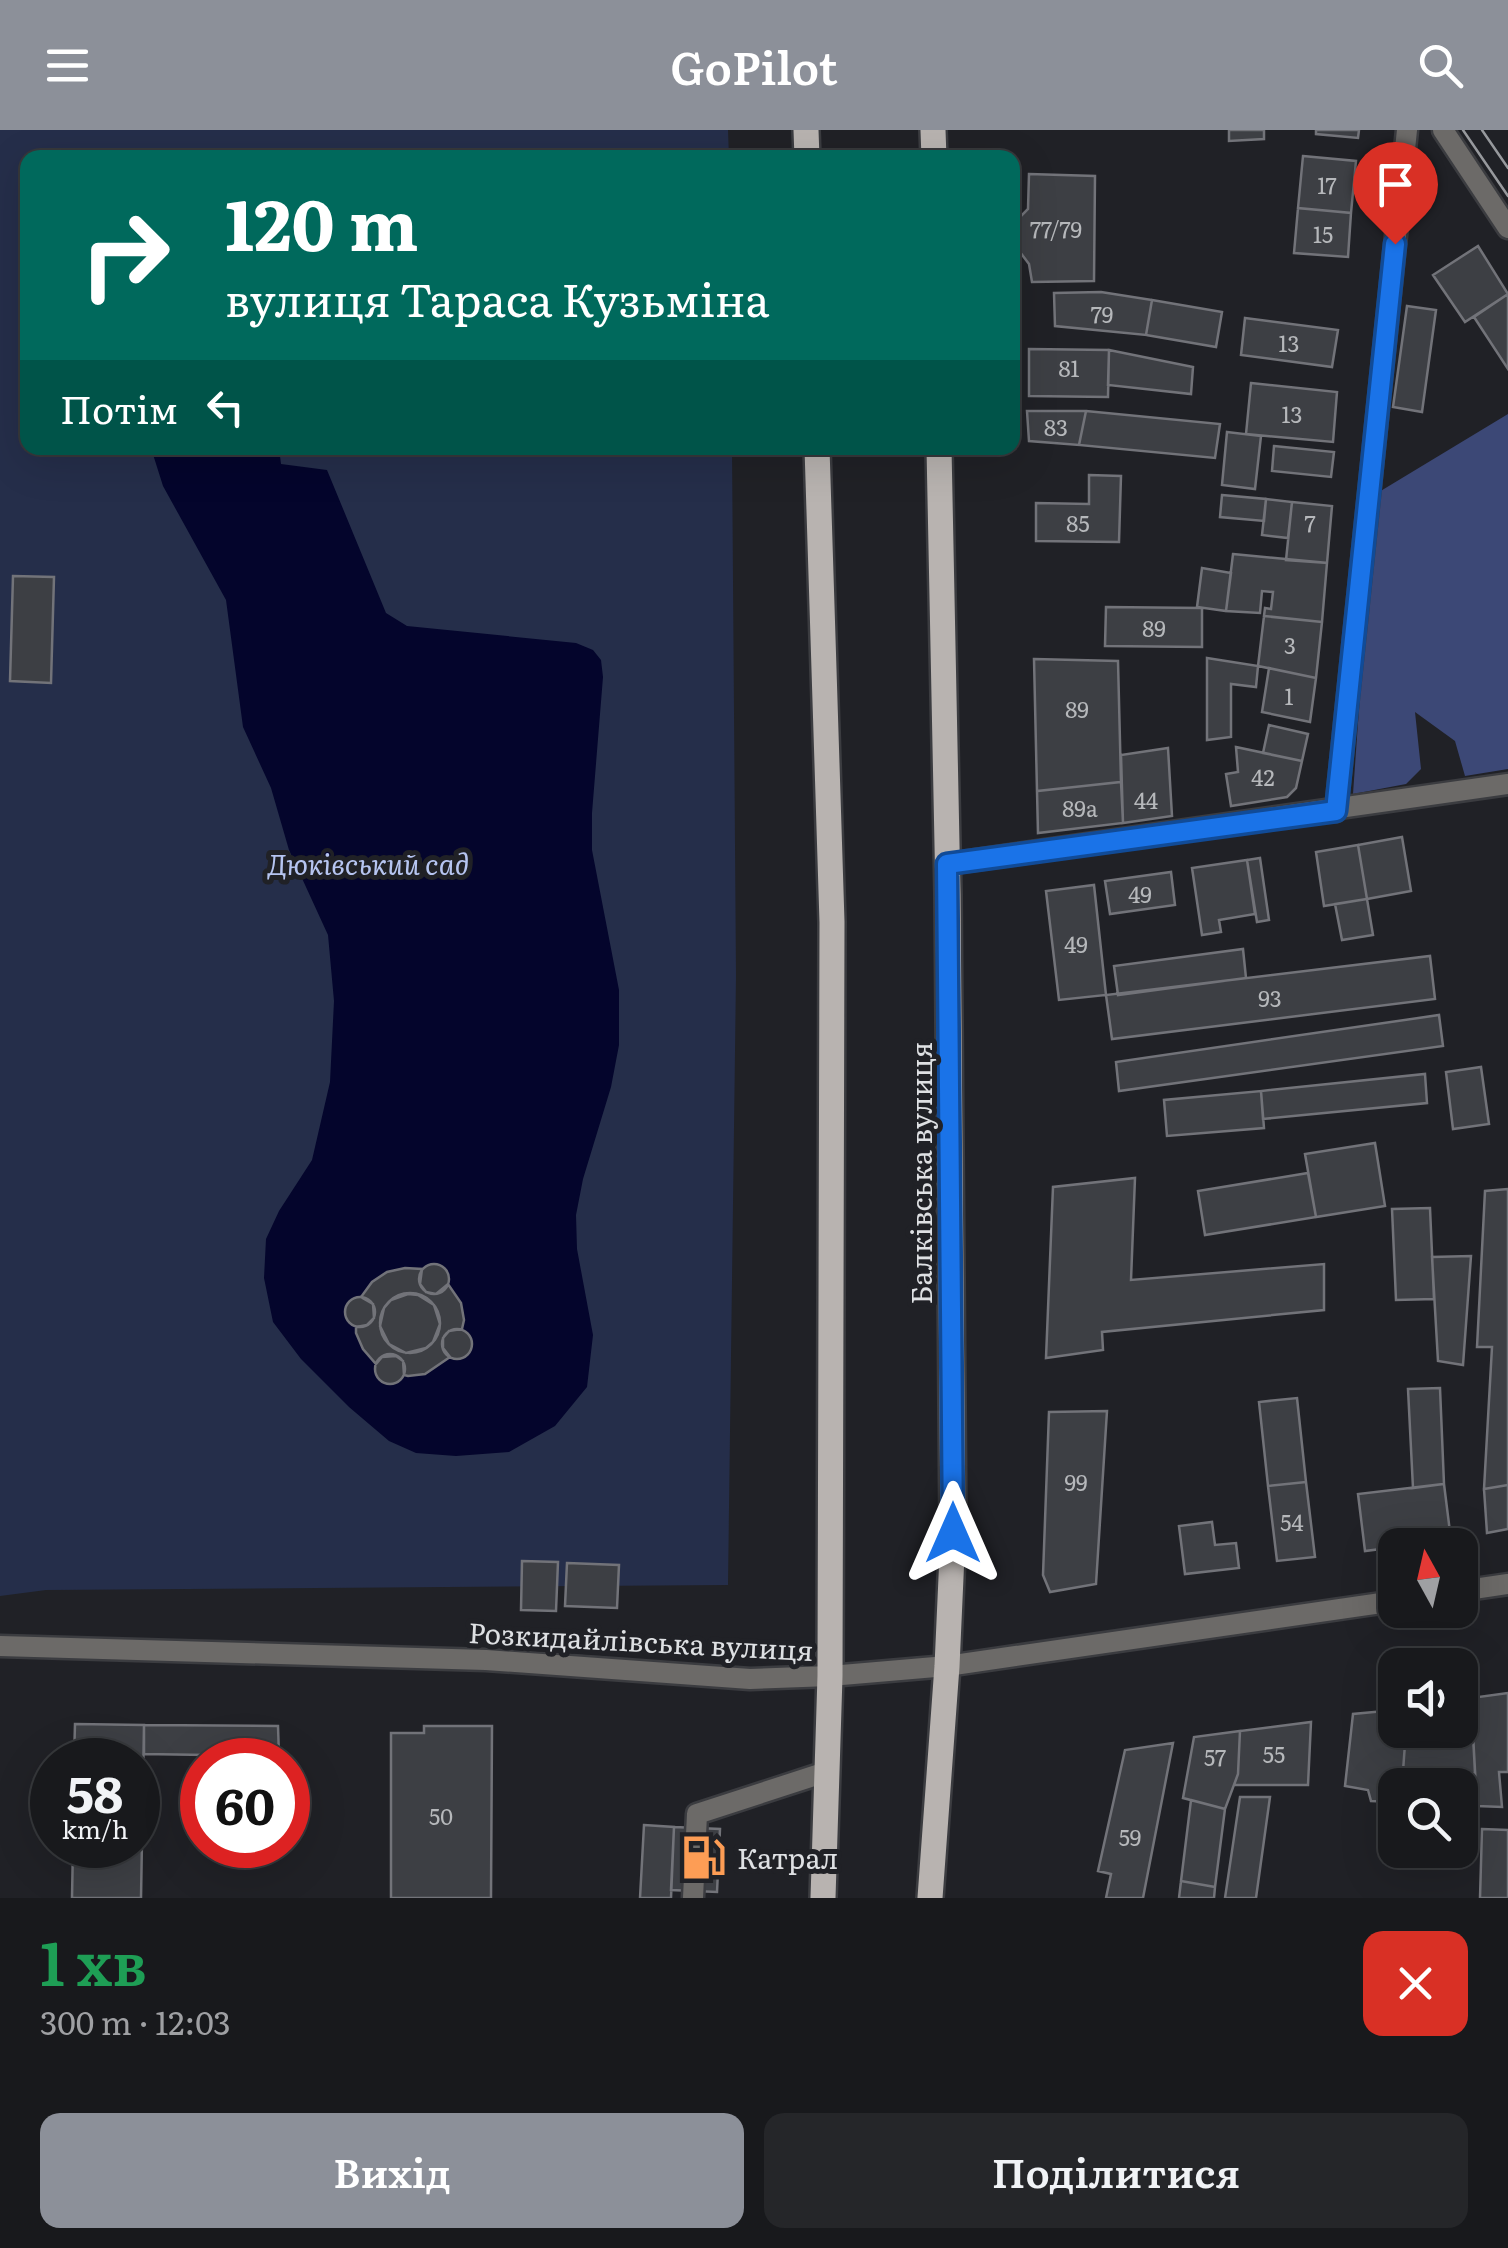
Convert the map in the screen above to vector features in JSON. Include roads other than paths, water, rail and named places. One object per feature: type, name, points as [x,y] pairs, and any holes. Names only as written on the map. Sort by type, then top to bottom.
[{"type":"main road","points":[[817,455],[832,922],[830,1676],[823,1898]]},
{"type":"main road","name":"Балківська вулиця","points":[[930,1898],[948,1666],[953,1533],[939,455]]},
{"type":"street","points":[[1336,811],[1407,130]]},
{"type":"street","points":[[1443,130],[1508,228]]},
{"type":"street","points":[[947,864],[1508,784]]},
{"type":"street","points":[[1478,1588],[1508,1584]]},
{"type":"street","name":"Розкидайлівська вулиця","points":[[0,1646],[486,1660],[750,1678],[830,1676],[948,1666],[1378,1603]]},
{"type":"street","points":[[693,1898],[697,1814],[828,1770]]},
{"type":"tram line","points":[[1463,130],[1508,196]]},
{"type":"tram line","points":[[1482,130],[1508,168]]},
{"type":"place","name":"Катрал","points":[[704,1857]]},
{"type":"park label","name":"Дюківський сад","points":[[368,863]]}]
